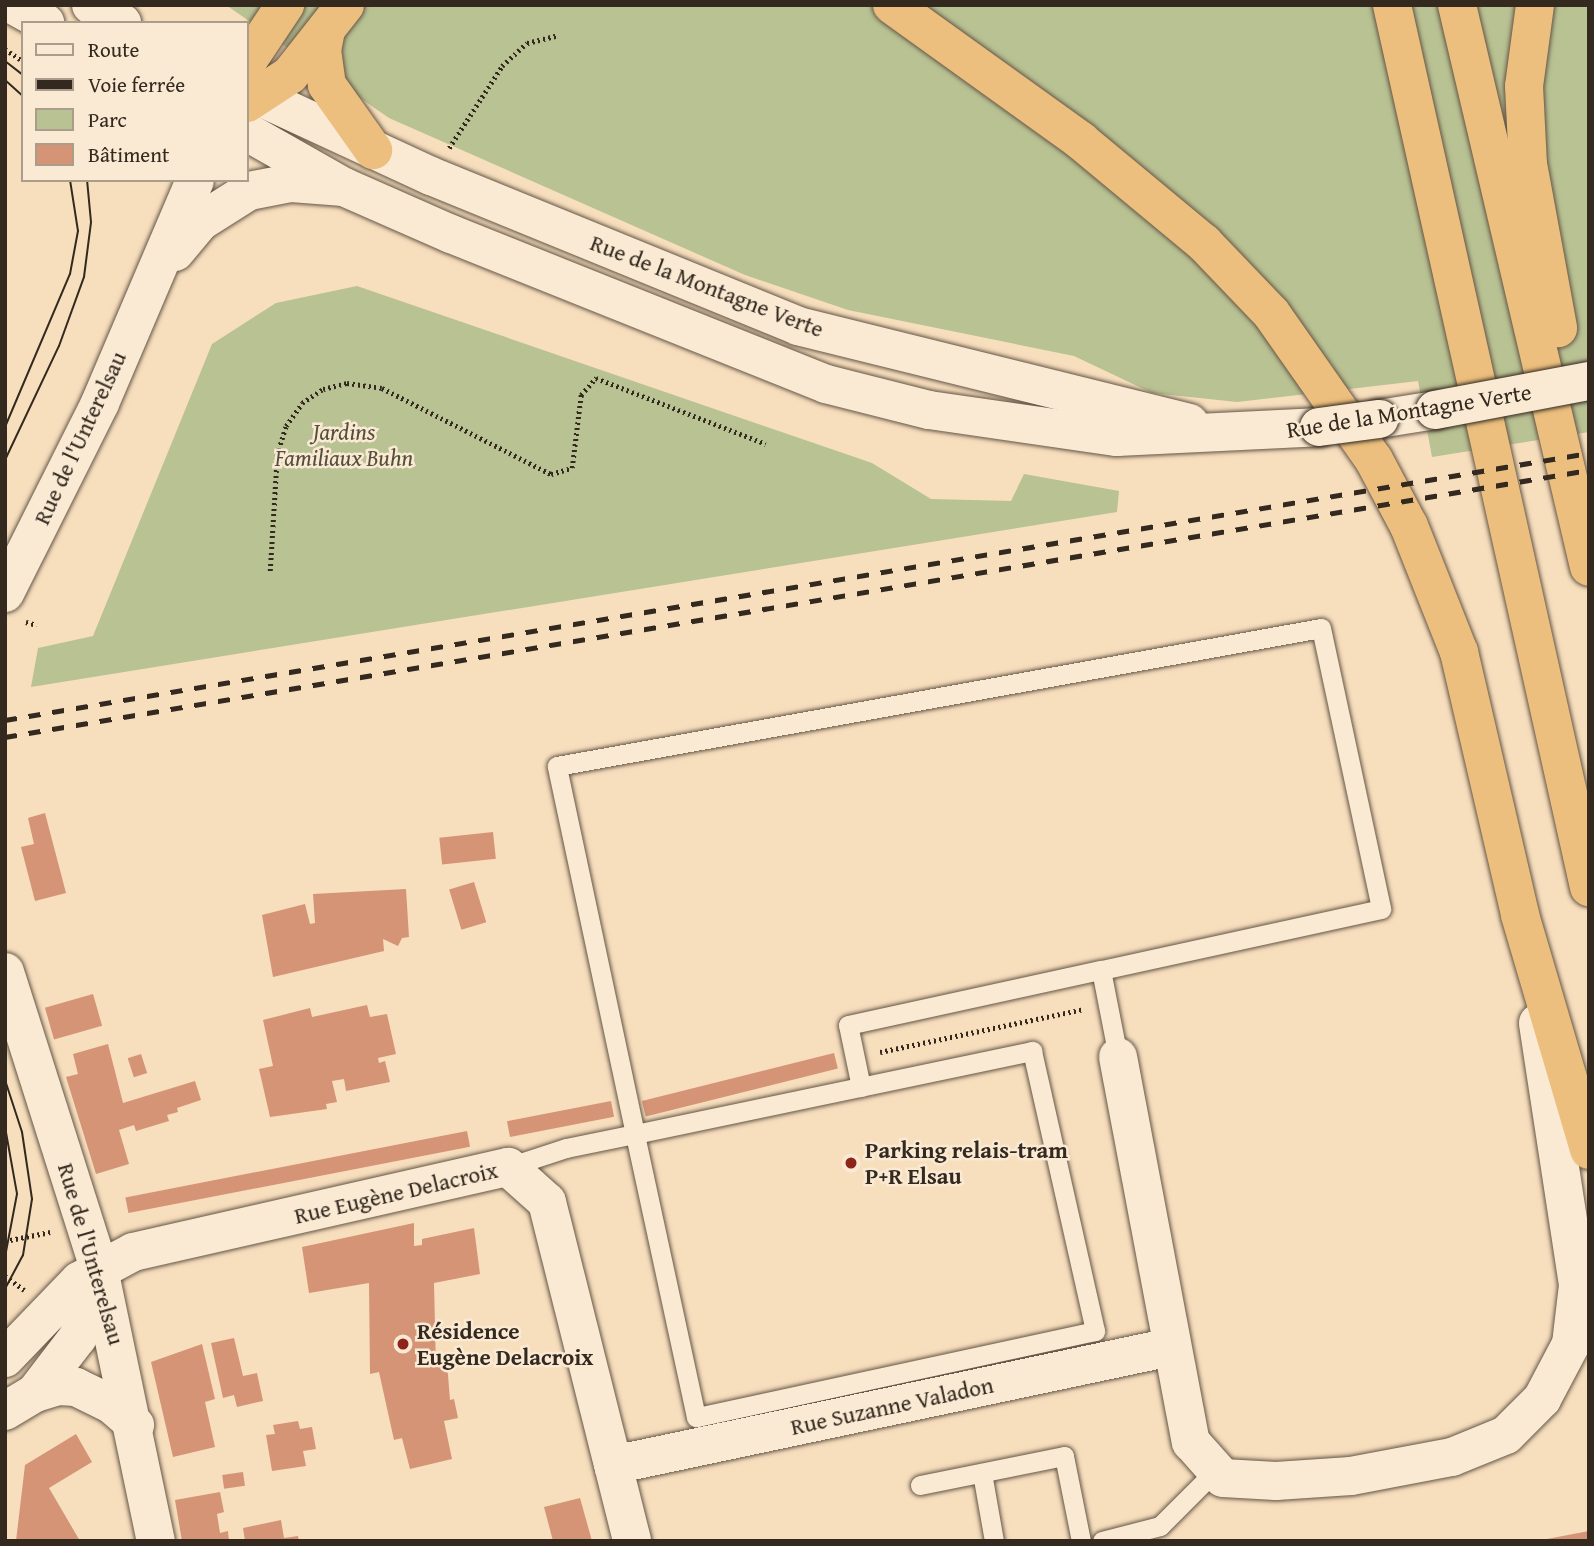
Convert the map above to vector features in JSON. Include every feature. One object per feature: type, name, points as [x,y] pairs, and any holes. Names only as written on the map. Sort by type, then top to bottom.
[{"type":"highway","points":[[249,97],[285,5]]},
{"type":"highway","points":[[872,5],[973,66]]},
{"type":"highway","points":[[891,5],[1081,141],[1204,243],[1271,313],[1339,406],[1409,526],[1460,652],[1520,915],[1589,1150]]},
{"type":"highway","points":[[1392,5],[1589,887]]},
{"type":"highway","points":[[1457,5],[1589,567]]},
{"type":"highway","points":[[1535,5],[1524,86],[1528,164],[1589,488]]},
{"type":"highway","points":[[249,97],[290,75],[335,18]]},
{"type":"highway","points":[[335,18],[322,50],[327,85],[373,150]]},
{"type":"street","points":[[13,5],[41,21]]},
{"type":"street","points":[[91,5],[119,21]]},
{"type":"street","name":"Rue de la Montagne Verte","points":[[249,97],[431,176],[798,326],[1228,433]]},
{"type":"street","name":"Rue de la Montagne Verte","points":[[249,97],[344,187],[583,290],[826,384],[929,410],[1022,427],[1117,437],[1228,433],[1319,428],[1589,382]]},
{"type":"street","name":"Rue de l'Unterelsau","points":[[5,593],[100,403],[194,182]]},
{"type":"street","name":"Rue de l'Unterelsau","points":[[153,282],[200,222],[233,199],[291,183],[344,187]]},
{"type":"street","points":[[1118,1056],[1191,1442],[1223,1478],[1276,1481],[1351,1476],[1452,1457],[1506,1435],[1542,1399],[1571,1344],[1578,1285],[1520,915]]},
{"type":"street","name":"Rue de l'Unterelsau","points":[[5,972],[99,1269],[135,1425],[156,1541]]},
{"type":"street","name":"Rue Eugène Delacroix","points":[[5,1358],[79,1281],[133,1252],[508,1167],[547,1202],[632,1541]]},
{"type":"street","points":[[20,1402],[78,1337],[99,1269]]},
{"type":"street","name":"Rue Suzanne Valadon","points":[[613,1465],[1171,1347]]},
{"type":"street","points":[[20,1402],[58,1386],[76,1387],[111,1404],[135,1425]]},
{"type":"lane","points":[[508,1167],[566,1148],[635,1134],[861,1087],[1032,1051],[1095,1331],[696,1417],[635,1134],[556,766],[1321,628],[1381,909],[848,1025],[861,1087]]},
{"type":"lane","points":[[1101,970],[1118,1056]]},
{"type":"lane","points":[[920,1485],[1064,1456],[1081,1541]]},
{"type":"lane","points":[[1102,1541],[1160,1526],[1216,1470]]},
{"type":"lane","points":[[982,1473],[994,1541]]},
{"type":"path","points":[[431,176],[502,66],[527,43],[558,35]]},
{"type":"path","points":[[5,49],[21,60]]},
{"type":"path","points":[[270,571],[277,455],[286,426],[302,403],[323,389],[347,383],[382,388],[551,474],[572,468],[581,395],[596,378],[766,444]]},
{"type":"path","points":[[856,1058],[1107,1003]]},
{"type":"green space","points":[[226,5],[1589,5],[1589,432],[1432,457],[1418,381],[1237,402],[1152,393],[1074,356],[848,310],[745,275],[389,118]]},
{"type":"green space","name":"Jardins Familiaux Buhn","points":[[357,286],[872,463],[931,499],[1011,501],[1024,474],[1119,491],[1117,512],[31,687],[38,648],[93,636],[212,344],[276,303]]},
{"type":"building","points":[[45,813],[66,893],[35,901],[21,847],[34,844],[28,818]]},
{"type":"building","points":[[493,832],[496,859],[442,864],[439,838]]},
{"type":"building","points":[[474,882],[486,922],[461,930],[449,890]]},
{"type":"building","points":[[406,889],[409,937],[402,938],[398,946],[383,939],[384,951],[273,977],[262,915],[305,904],[310,924],[315,923],[313,894]]},
{"type":"building","points":[[93,994],[102,1026],[54,1040],[45,1008]]},
{"type":"building","points":[[367,1005],[370,1017],[387,1014],[396,1054],[378,1058],[379,1063],[385,1061],[390,1082],[346,1091],[344,1079],[332,1081],[337,1102],[326,1104],[327,1109],[270,1117],[259,1069],[273,1066],[263,1020],[310,1008],[312,1017]]},
{"type":"building","points":[[108,1044],[123,1103],[195,1081],[201,1100],[177,1108],[178,1112],[167,1115],[169,1121],[136,1131],[134,1125],[119,1130],[129,1164],[96,1174],[66,1077],[78,1074],[73,1054]]},
{"type":"building","points":[[834,1053],[838,1069],[646,1116],[642,1101]]},
{"type":"building","points":[[141,1054],[147,1073],[134,1077],[128,1058]]},
{"type":"building","points":[[611,1101],[614,1117],[510,1137],[507,1121]]},
{"type":"building","points":[[467,1131],[470,1147],[128,1213],[125,1197]]},
{"type":"building","name":"Résidence Eugène Delacroix","points":[[414,1223],[414,1246],[422,1245],[422,1239],[474,1228],[480,1274],[434,1283],[436,1367],[447,1363],[450,1400],[454,1399],[458,1418],[444,1421],[452,1459],[410,1469],[402,1438],[394,1440],[379,1372],[370,1374],[369,1283],[309,1293],[302,1247]]},
{"type":"building","points":[[234,1338],[243,1376],[257,1373],[263,1401],[237,1407],[234,1395],[223,1398],[211,1343]]},
{"type":"building","points":[[202,1344],[215,1399],[205,1402],[215,1447],[173,1457],[151,1362]]},
{"type":"building","points":[[298,1421],[300,1429],[312,1427],[316,1449],[303,1451],[306,1466],[272,1471],[266,1435],[275,1434],[273,1425]]},
{"type":"building","points":[[76,1434],[92,1462],[49,1488],[80,1541],[16,1541],[25,1465]]},
{"type":"building","points":[[243,1472],[245,1486],[224,1489],[222,1475]]},
{"type":"building","points":[[220,1492],[224,1512],[217,1514],[220,1533],[228,1531],[229,1541],[182,1541],[175,1500]]},
{"type":"building","points":[[580,1498],[592,1541],[553,1541],[544,1507]]},
{"type":"building","points":[[281,1520],[284,1538],[298,1536],[299,1541],[245,1541],[243,1528]]},
{"type":"building","points":[[1589,1531],[1589,1541],[1547,1539]]},
{"type":"tram line","points":[[5,61],[21,73]]},
{"type":"tram line","points":[[5,80],[21,94]]},
{"type":"tram line","points":[[5,427],[70,274],[78,231],[70,182]]},
{"type":"tram line","points":[[5,460],[59,346],[84,277],[91,222],[87,182]]},
{"type":"tram line","points":[[5,1080],[22,1132],[32,1199],[23,1255],[5,1289]]},
{"type":"tram line","points":[[5,1127],[17,1194],[5,1257]]},
{"type":"railway","points":[[5,720],[1589,453]]},
{"type":"railway","points":[[5,737],[1589,470]]},
{"type":"place","name":"Parking relais-tram P+R Elsau","points":[[851,1163]]},
{"type":"place","name":"Résidence Eugène Delacroix","points":[[403,1344]]}]
